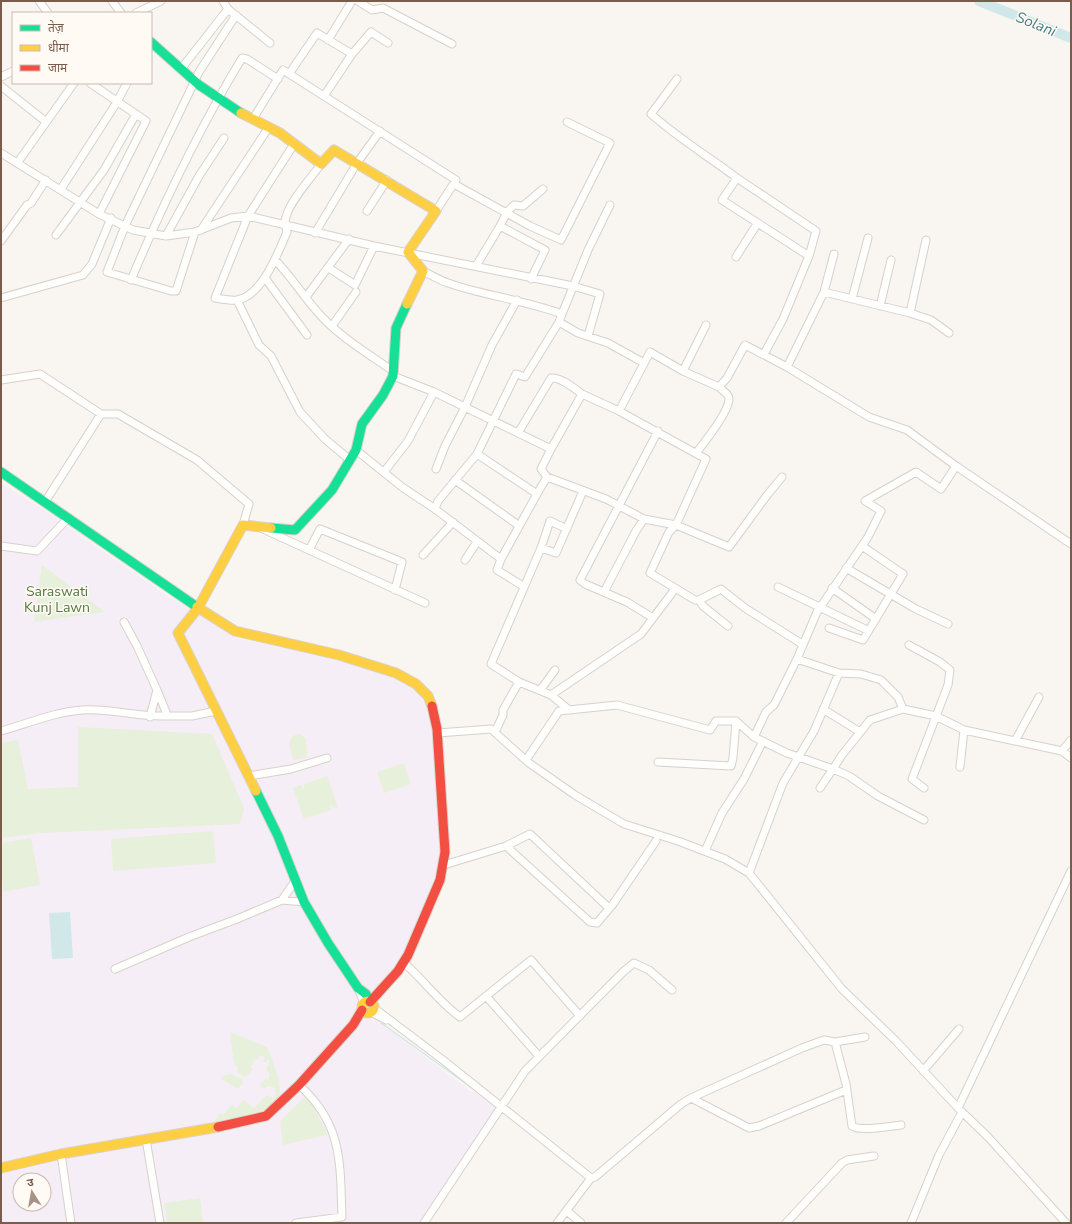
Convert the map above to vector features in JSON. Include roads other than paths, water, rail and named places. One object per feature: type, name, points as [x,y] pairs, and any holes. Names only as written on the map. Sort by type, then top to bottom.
[{"type":"street","points":[[39,1],[47,12]]},
{"type":"street","points":[[112,1],[120,12]]},
{"type":"street","points":[[223,1],[228,9],[270,43]]},
{"type":"street","points":[[328,40],[352,1]]},
{"type":"street","points":[[358,1],[372,10],[383,8],[452,44]]},
{"type":"street","points":[[138,12],[156,2]]},
{"type":"street","points":[[181,68],[228,9]]},
{"type":"street","points":[[236,15],[199,72],[196,82],[125,226],[107,272],[131,280],[176,291],[198,231],[269,127]]},
{"type":"street","points":[[324,96],[352,54],[371,32],[388,43]]},
{"type":"street","points":[[289,74],[317,33],[352,54]]},
{"type":"street","points":[[152,43],[196,82],[218,98],[269,127],[321,164]]},
{"type":"street","points":[[131,280],[151,233],[218,98],[242,58],[247,59],[278,79]]},
{"type":"street","points":[[253,119],[284,70],[456,180],[408,252]]},
{"type":"street","points":[[1,77],[12,72]]},
{"type":"street","points":[[677,80],[651,114],[672,132],[816,231],[809,256],[783,319],[764,354]]},
{"type":"street","points":[[18,162],[45,121],[73,84]]},
{"type":"street","points":[[91,84],[146,121],[99,214]]},
{"type":"street","points":[[61,189],[117,102],[126,84]]},
{"type":"street","points":[[1,86],[45,121]]},
{"type":"street","points":[[56,235],[104,170],[136,114]]},
{"type":"street","points":[[454,184],[530,226],[561,240],[610,143],[567,122]]},
{"type":"street","points":[[314,233],[357,163],[380,131]]},
{"type":"street","points":[[166,236],[199,176],[224,138]]},
{"type":"street","points":[[294,144],[248,216],[215,298],[237,300],[254,291],[265,278],[288,232],[285,217],[321,164],[334,150],[387,180],[436,211]]},
{"type":"street","points":[[1,153],[18,162],[99,214],[111,218],[125,226],[151,233],[166,236],[198,231],[231,218],[248,216],[314,233],[349,239],[374,246],[476,266],[531,279],[572,286],[600,294],[588,336]]},
{"type":"street","points":[[737,178],[722,200],[757,224],[809,256]]},
{"type":"street","points":[[1,241],[27,206],[31,203],[46,180]]},
{"type":"street","points":[[367,210],[387,180]]},
{"type":"street","points":[[476,266],[507,212],[514,205],[523,206],[543,189]]},
{"type":"street","points":[[435,509],[438,501],[477,454],[516,374],[524,377],[559,322],[572,286],[610,205]]},
{"type":"street","points":[[1,298],[83,275],[92,264],[111,218]]},
{"type":"street","points":[[736,257],[757,224]]},
{"type":"street","points":[[500,226],[545,250],[531,279]]},
{"type":"street","points":[[852,299],[868,238]]},
{"type":"street","points":[[306,297],[329,268],[349,239]]},
{"type":"street","points":[[910,313],[926,240]]},
{"type":"street","points":[[329,268],[354,285],[374,246]]},
{"type":"street","points":[[408,252],[423,271],[447,283],[536,304],[562,314]]},
{"type":"street","points":[[787,367],[824,292],[834,254]]},
{"type":"street","points":[[275,260],[287,272],[306,297],[332,326],[393,373],[551,450]]},
{"type":"street","points":[[880,306],[891,260]]},
{"type":"street","points":[[243,525],[295,530],[332,490],[356,450],[362,424],[383,395],[393,373],[396,328],[423,271]]},
{"type":"street","points":[[265,278],[307,335]]},
{"type":"street","points":[[332,326],[356,292]]},
{"type":"street","points":[[824,292],[910,313],[931,320],[949,333]]},
{"type":"street","points":[[237,300],[259,345],[271,356],[300,412],[325,439],[350,460]]},
{"type":"street","points":[[436,469],[445,446],[465,407],[492,345],[517,300]]},
{"type":"street","points":[[559,322],[588,336],[608,343],[644,363]]},
{"type":"street","points":[[683,371],[706,325]]},
{"type":"street","points":[[719,387],[727,378],[745,345],[787,367],[869,417],[907,430],[956,466],[1071,544]]},
{"type":"street","points":[[619,410],[650,352],[683,371],[719,387],[728,395],[729,401],[718,423],[696,453]]},
{"type":"street","points":[[1,380],[40,374],[101,414],[118,414],[197,460],[249,504],[243,525],[198,608],[178,633],[278,836],[304,902],[328,943],[358,988],[366,994],[369,1007],[386,1016],[390,1022],[443,1060],[590,1178]]},
{"type":"street","points":[[518,433],[551,378],[558,379],[571,385],[582,394],[619,410],[706,459],[676,526],[669,532],[650,573],[675,589],[699,600],[708,610],[728,626]]},
{"type":"street","points":[[384,472],[408,441],[434,392]]},
{"type":"street","points":[[582,394],[541,469],[547,477],[620,506],[644,519],[676,526],[729,548],[782,477]]},
{"type":"street","points":[[45,502],[101,414]]},
{"type":"street","points":[[653,618],[627,602],[585,584],[580,580],[658,431]]},
{"type":"street","points":[[356,450],[402,487],[453,522],[501,560]]},
{"type":"street","points":[[477,454],[537,494]]},
{"type":"street","points":[[754,737],[766,712],[774,704],[797,659],[802,644],[820,607],[862,546],[881,511],[865,501],[916,472],[941,489],[956,466]]},
{"type":"street","points":[[1,472],[171,591],[235,631],[362,661],[387,670],[419,685],[427,694],[433,708],[438,733],[445,852],[444,865],[440,880],[404,963],[369,1007],[299,1085],[270,1113],[261,1118],[229,1125],[62,1154],[1,1168]]},
{"type":"street","points":[[523,586],[498,570],[501,560],[518,525],[547,477]]},
{"type":"street","points":[[455,480],[518,525]]},
{"type":"street","points":[[541,548],[556,553],[583,491]]},
{"type":"street","points":[[1,546],[37,551],[68,518]]},
{"type":"street","points":[[604,592],[636,531],[644,519]]},
{"type":"street","points":[[567,529],[550,521],[541,548],[523,586],[505,634],[491,664],[519,682],[541,689],[569,710]]},
{"type":"street","points":[[423,555],[453,522]]},
{"type":"street","points":[[257,526],[425,603]]},
{"type":"street","points":[[309,550],[320,529],[402,562],[395,590]]},
{"type":"street","points":[[465,560],[477,542]]},
{"type":"street","points":[[829,628],[862,640],[903,574],[862,546]]},
{"type":"street","points":[[846,568],[892,593],[916,609],[948,624]]},
{"type":"street","points":[[778,587],[867,630]]},
{"type":"street","points":[[832,588],[876,619]]},
{"type":"street","points":[[551,695],[641,634],[675,589]]},
{"type":"street","points":[[699,600],[721,589],[744,608],[802,644]]},
{"type":"street","points":[[124,622],[137,646],[157,690],[166,712],[165,716]]},
{"type":"street","points":[[910,645],[940,662],[950,670],[948,685],[912,779],[924,788]]},
{"type":"street","points":[[797,659],[839,673],[862,674],[880,680],[898,697],[903,709]]},
{"type":"street","points":[[541,689],[555,670]]},
{"type":"street","points":[[749,873],[783,783],[814,731],[839,673]]},
{"type":"street","points":[[496,732],[503,714],[503,710],[519,682]]},
{"type":"street","points":[[150,717],[157,690]]},
{"type":"street","points":[[1015,741],[1039,697]]},
{"type":"street","points":[[526,760],[559,711],[617,705],[710,730],[716,721],[736,721],[754,737],[798,757],[834,768],[849,776],[878,796],[924,820]]},
{"type":"street","points":[[823,709],[860,732]]},
{"type":"street","points":[[820,788],[842,755],[870,720],[903,709],[936,716],[964,730],[1062,751],[1071,758]]},
{"type":"street","points":[[1,731],[60,714],[81,710],[108,710],[150,717],[192,716],[216,711]]},
{"type":"street","points":[[658,762],[731,766],[734,758],[736,721]]},
{"type":"street","points":[[438,733],[491,729],[526,760],[575,795],[624,824],[705,851],[725,859],[749,873],[842,989],[988,1137],[1066,1223]]},
{"type":"street","points":[[960,767],[964,730]]},
{"type":"street","points":[[1062,751],[1071,740]]},
{"type":"street","points":[[705,851],[722,813],[744,779],[763,741]]},
{"type":"street","points":[[249,776],[291,768],[327,758]]},
{"type":"street","points":[[444,865],[506,846],[530,834],[609,908]]},
{"type":"street","points":[[506,846],[590,922],[597,923],[613,904],[656,841]]},
{"type":"street","points":[[911,1223],[939,1155],[1071,871]]},
{"type":"street","points":[[282,900],[295,881]]},
{"type":"street","points":[[115,969],[189,937],[237,920],[282,900],[304,902]]},
{"type":"street","points":[[404,963],[417,974],[450,1010],[460,1017],[531,960],[580,1016]]},
{"type":"street","points":[[424,1223],[525,1071],[538,1055],[580,1016],[623,972],[634,963],[649,970],[672,990]]},
{"type":"street","points":[[486,996],[538,1055]]},
{"type":"street","points":[[923,1071],[959,1030]]},
{"type":"street","points":[[557,1223],[590,1178],[595,1176],[681,1104],[691,1098],[802,1048],[824,1040],[835,1042],[865,1037]]},
{"type":"street","points":[[835,1042],[846,1084],[852,1126],[855,1128],[901,1125]]},
{"type":"street","points":[[296,1223],[342,1220],[340,1171],[335,1137],[327,1116],[311,1096],[299,1085]]},
{"type":"street","points":[[691,1098],[749,1128],[760,1126],[846,1090]]},
{"type":"street","points":[[146,1139],[160,1223]]},
{"type":"street","points":[[62,1154],[72,1223]]},
{"type":"street","points":[[786,1223],[842,1163],[847,1160],[874,1156]]},
{"type":"street","points":[[567,1211],[581,1223]]},
{"type":"water","points":[[70,912],[73,958],[52,959],[49,913]]},
{"type":"waterway","name":"Solani","points":[[979,1],[1071,38]]},
{"type":"waterway","points":[[381,1023],[482,1095]]},
{"type":"park label","name":"Saraswati Kunj Lawn","points":[[57,600]]}]
